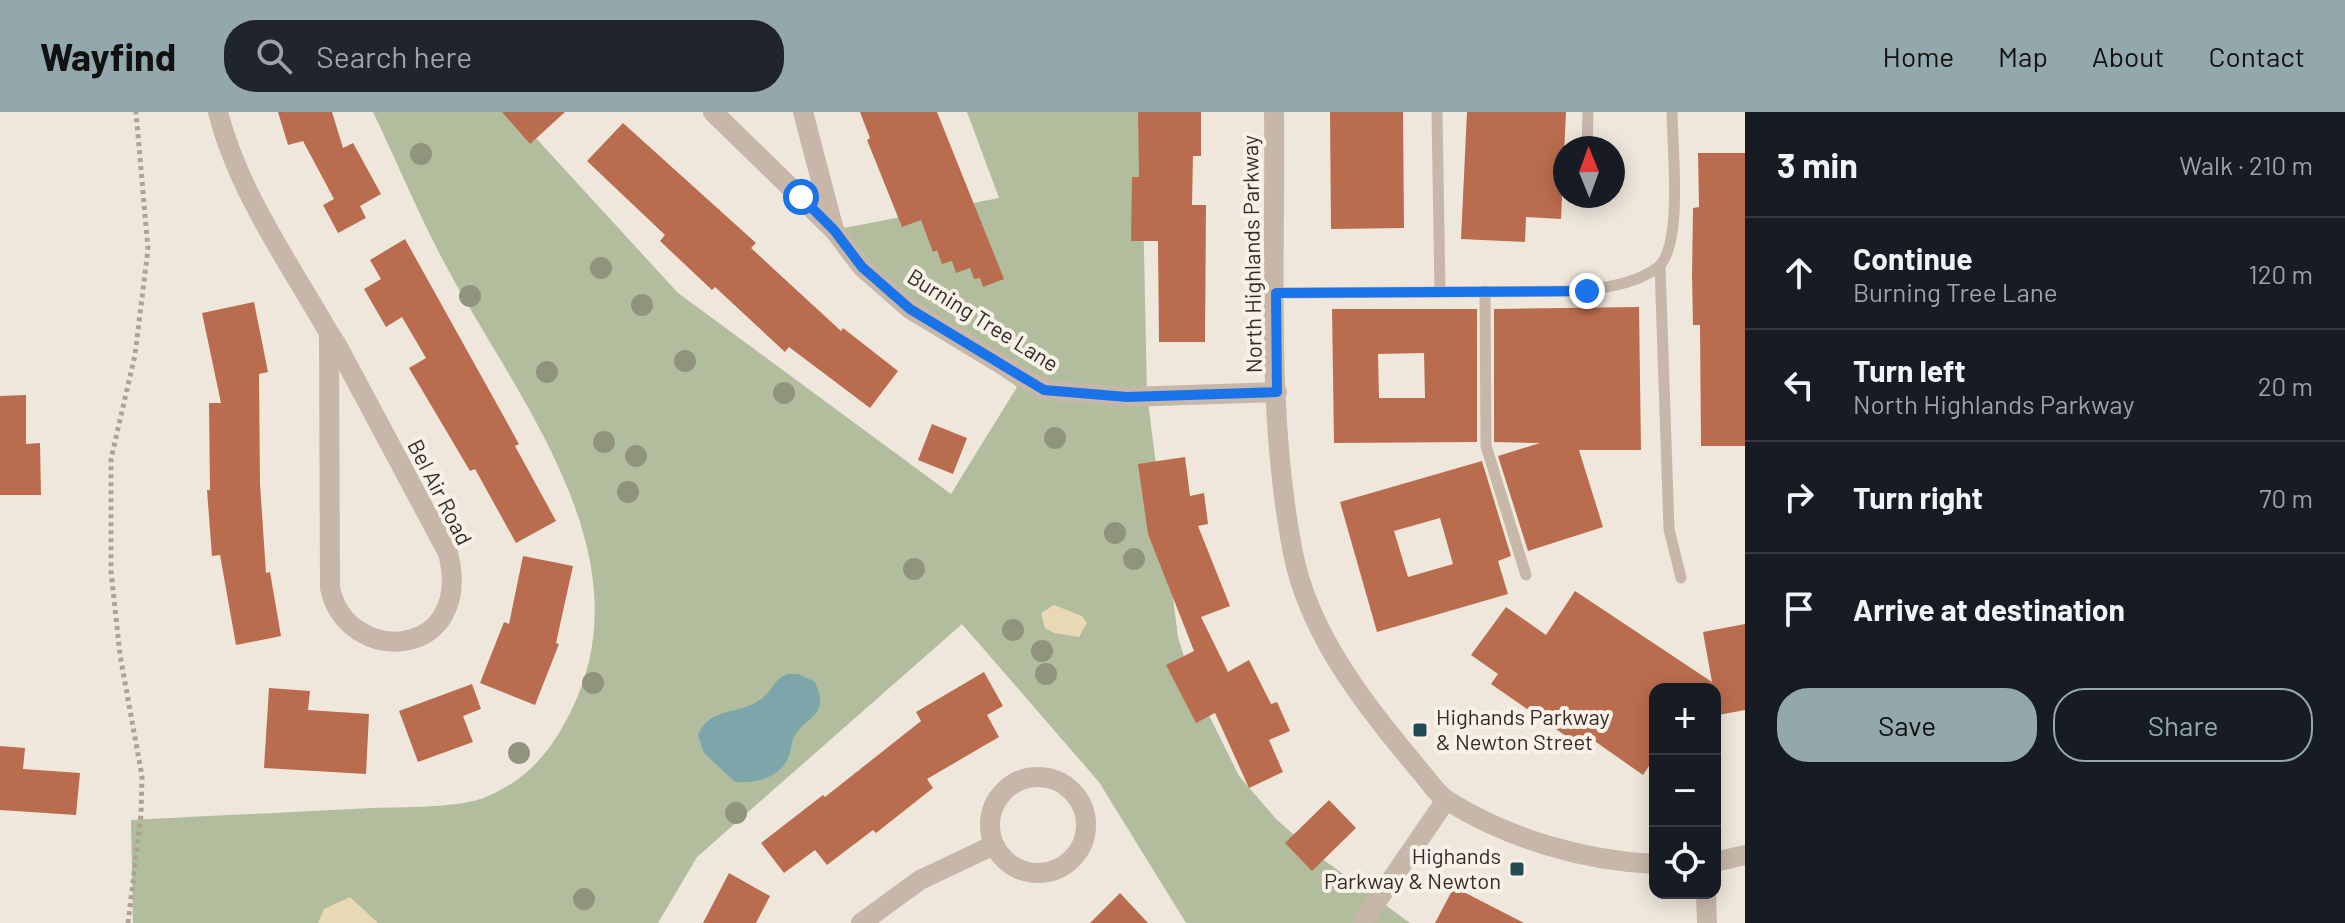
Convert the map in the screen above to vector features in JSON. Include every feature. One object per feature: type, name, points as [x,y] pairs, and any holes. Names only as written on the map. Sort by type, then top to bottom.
[{"type":"street","name":"Bel Air Road","points":[[218,112],[236,163],[261,214],[329,333],[448,553],[454,580],[451,602],[436,629],[414,637],[388,641],[368,636],[345,622],[334,606],[330,588],[329,333]]},
{"type":"street","name":"Burning Tree Lane","points":[[713,112],[834,230],[862,267],[910,309],[1044,390],[1127,397],[1277,392]]},
{"type":"street","name":"Burning Tree Lane","points":[[803,112],[834,230]]},
{"type":"street","name":"North Highlands Parkway","points":[[1274,112],[1277,392],[1285,496],[1294,556],[1310,605],[1337,661],[1361,696],[1446,800],[1554,847],[1619,862],[1649,864]]},
{"type":"street","points":[[1037,777],[1067,787],[1078,798],[1086,829],[1074,857],[1061,867],[1030,873],[1003,858],[994,845],[991,814],[997,800],[1008,788],[1037,777]]},
{"type":"street","points":[[1362,923],[1446,800]]},
{"type":"street","points":[[861,923],[920,880],[994,845]]},
{"type":"street","points":[[1721,861],[1745,855]]},
{"type":"street","points":[[1706,899],[1707,923]]},
{"type":"lane","points":[[1437,112],[1440,292]]},
{"type":"lane","points":[[1587,136],[1588,112]]},
{"type":"lane","points":[[1672,112],[1674,235],[1660,266],[1669,529],[1681,578]]},
{"type":"lane","points":[[1276,293],[1587,291],[1628,283],[1660,266]]},
{"type":"lane","points":[[1485,291],[1486,446],[1526,575]]},
{"type":"path","points":[[128,923],[141,815],[142,776],[120,655],[111,571],[111,459],[135,355],[148,249],[136,112]]},
{"type":"green space","points":[[373,112],[512,112],[678,293],[951,494],[1017,387],[910,309],[834,230],[999,198],[967,112],[1141,112],[1147,394],[1178,637],[1191,679],[1239,776],[1277,820],[1317,855],[1410,923],[1186,923],[1099,782],[962,624],[697,857],[658,923],[133,923],[131,820],[430,806],[486,797],[527,772],[556,738],[572,709],[591,652],[594,595],[585,539],[566,484],[540,429],[440,255]]},
{"type":"sand","points":[[1054,605],[1082,616],[1087,623],[1079,637],[1054,633],[1045,628],[1041,613]]},
{"type":"sand","points":[[350,897],[378,923],[318,923],[324,909]]},
{"type":"water","points":[[788,674],[798,674],[815,682],[820,703],[818,710],[798,731],[788,758],[779,770],[758,781],[735,782],[704,753],[698,735],[710,719],[753,704]]},
{"type":"building","points":[[278,112],[332,112],[343,148],[353,143],[381,194],[360,206],[366,218],[338,233],[323,205],[334,199],[303,141],[288,145]]},
{"type":"building","points":[[502,112],[565,112],[530,144]]},
{"type":"building","points":[[860,112],[937,112],[1004,279],[983,287],[980,278],[974,279],[970,268],[956,273],[952,261],[942,264],[937,250],[933,252],[921,220],[902,227],[867,140],[870,138]]},
{"type":"building","points":[[1138,112],[1201,112],[1201,156],[1193,156],[1192,205],[1206,205],[1205,342],[1159,342],[1158,241],[1131,241],[1132,177],[1139,177]]},
{"type":"building","points":[[1330,112],[1403,112],[1404,228],[1331,229]]},
{"type":"building","points":[[1467,112],[1566,112],[1565,136],[1553,136],[1553,208],[1562,208],[1561,219],[1526,217],[1525,242],[1461,239]]},
{"type":"building","points":[[623,123],[756,243],[751,248],[841,331],[843,328],[898,371],[870,408],[789,347],[785,352],[715,287],[712,290],[660,241],[665,235],[587,161]]},
{"type":"building","points":[[1698,153],[1745,153],[1745,446],[1701,446],[1700,325],[1693,325],[1692,276],[1693,208],[1699,207]]},
{"type":"building","points":[[405,239],[519,444],[515,446],[556,521],[516,543],[475,469],[470,471],[409,368],[426,358],[402,317],[386,327],[364,289],[381,279],[370,260]]},
{"type":"building","points":[[254,302],[268,372],[259,374],[260,484],[266,573],[270,572],[281,636],[236,645],[220,555],[212,556],[207,490],[210,490],[209,403],[221,403],[202,313]]},
{"type":"building","points":[[1639,307],[1641,450],[1579,450],[1603,527],[1528,551],[1498,456],[1540,443],[1494,442],[1494,309]]},
{"type":"building","points":[[1332,309],[1477,309],[1477,442],[1334,443]],"holes":[[[1424,353],[1425,398],[1379,398],[1378,354]]]},
{"type":"building","points":[[26,395],[26,444],[40,443],[41,495],[0,495],[0,396]]},
{"type":"building","points":[[932,424],[967,438],[953,474],[918,460]]},
{"type":"building","points":[[1185,457],[1190,496],[1204,493],[1208,524],[1198,526],[1230,606],[1201,617],[1228,672],[1249,660],[1271,704],[1277,702],[1290,731],[1269,740],[1283,772],[1249,788],[1215,713],[1196,723],[1166,665],[1194,651],[1148,534],[1138,464]]},
{"type":"building","points":[[1482,461],[1511,556],[1498,561],[1508,594],[1377,632],[1340,502]],"holes":[[[1440,518],[1453,564],[1408,577],[1394,531]]]},
{"type":"building","points":[[523,556],[573,566],[556,643],[559,644],[535,705],[480,683],[504,622],[509,624]]},
{"type":"building","points":[[1575,591],[1712,682],[1703,632],[1745,624],[1745,710],[1721,714],[1721,683],[1649,683],[1649,766],[1643,775],[1586,735],[1579,745],[1491,684],[1498,674],[1471,655],[1506,607],[1546,635]]},
{"type":"building","points":[[984,672],[1003,706],[987,715],[999,737],[927,779],[933,788],[876,833],[873,830],[827,865],[815,850],[784,873],[761,843],[921,721],[916,712]]},
{"type":"building","points":[[472,684],[481,709],[463,716],[473,742],[418,762],[399,711]]},
{"type":"building","points":[[269,688],[310,691],[308,710],[369,714],[366,774],[264,768]]},
{"type":"building","points":[[0,746],[25,748],[23,769],[80,773],[76,815],[0,810]]},
{"type":"building","points":[[1329,800],[1356,828],[1312,871],[1285,843]]},
{"type":"building","points":[[729,873],[770,896],[756,923],[703,923]]},
{"type":"building","points":[[1454,887],[1524,923],[1435,923]]},
{"type":"building","points":[[1120,893],[1148,923],[1090,923]]},
{"type":"place","name":"Highands Parkway & Newton Street","points":[[1420,730]]},
{"type":"place","name":"Highands Parkway & Newton","points":[[1517,869]]},
{"type":"route","points":[[801,197],[834,230],[862,267],[910,309],[1044,390],[1127,397],[1277,392],[1276,293],[1587,291]]}]
